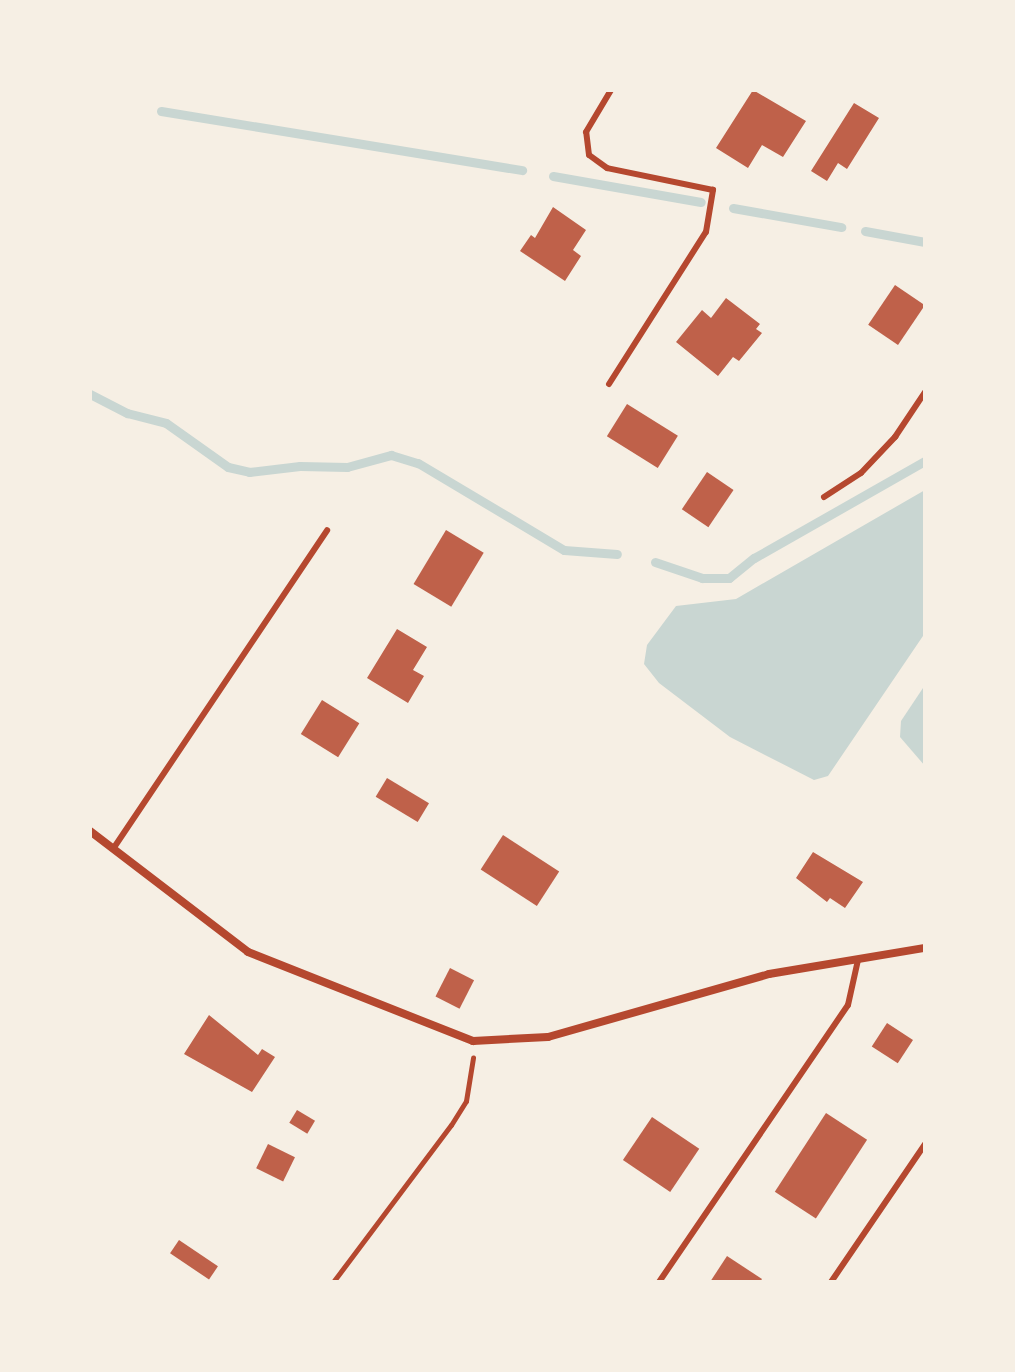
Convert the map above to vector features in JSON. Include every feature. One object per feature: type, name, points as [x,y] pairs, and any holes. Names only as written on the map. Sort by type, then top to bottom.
[{"type":"street","points":[[92,836],[248,952],[291,974],[473,1041],[548,1037],[769,974],[925,948]]},
{"type":"lane","points":[[609,384],[706,232],[713,190],[607,168],[589,155],[586,132],[611,90]]},
{"type":"lane","points":[[824,497],[861,473],[895,437],[925,392]]},
{"type":"lane","points":[[112,850],[327,530]]},
{"type":"lane","points":[[659,1282],[848,1005],[858,960]]},
{"type":"lane","points":[[831,1282],[925,1144]]},
{"type":"path","points":[[333,1282],[466,1101],[473,1075],[473,1041]]},
{"type":"shaded area","points":[[925,490],[925,633],[828,776],[814,780],[730,737],[659,683],[644,664],[647,645],[676,606],[736,599]]},
{"type":"shaded area","points":[[925,685],[925,766],[900,737],[901,721]]},
{"type":"building","points":[[753,90],[806,121],[783,157],[762,145],[748,168],[716,148]]},
{"type":"building","points":[[854,103],[879,118],[847,169],[838,163],[827,181],[811,171]]},
{"type":"building","points":[[553,207],[586,230],[573,250],[581,256],[565,281],[520,251],[531,235],[535,238]]},
{"type":"building","points":[[895,285],[925,305],[898,345],[868,325]]},
{"type":"building","points":[[726,298],[760,324],[756,329],[762,333],[739,361],[733,357],[718,376],[676,342],[702,310],[711,318]]},
{"type":"building","points":[[627,404],[678,436],[658,468],[607,436]]},
{"type":"building","points":[[707,472],[734,490],[708,527],[682,509]]},
{"type":"building","points":[[446,530],[484,553],[451,607],[414,584]]},
{"type":"building","points":[[397,629],[427,647],[413,670],[424,676],[408,703],[367,678]]},
{"type":"building","points":[[322,700],[359,723],[338,757],[301,734]]},
{"type":"building","points":[[387,778],[429,803],[418,822],[376,797]]},
{"type":"building","points":[[503,835],[559,871],[537,906],[481,869]]},
{"type":"building","points":[[813,852],[863,882],[845,908],[830,898],[827,902],[796,878]]},
{"type":"building","points":[[450,968],[474,980],[460,1009],[435,997]]},
{"type":"building","points":[[209,1015],[258,1055],[262,1049],[275,1057],[252,1092],[184,1054]]},
{"type":"building","points":[[887,1023],[913,1040],[898,1063],[872,1046]]},
{"type":"building","points":[[297,1110],[315,1121],[307,1134],[289,1123]]},
{"type":"building","points":[[826,1113],[867,1140],[816,1219],[775,1192]]},
{"type":"building","points":[[652,1117],[699,1149],[670,1192],[623,1160]]},
{"type":"building","points":[[268,1144],[295,1157],[283,1181],[256,1168]]},
{"type":"building","points":[[179,1240],[218,1266],[209,1280],[170,1253]]},
{"type":"building","points":[[727,1256],[762,1279],[760,1282],[710,1282]]},
{"type":"waterway","points":[[161,111],[522,170]]},
{"type":"waterway","points":[[553,176],[701,202]]},
{"type":"waterway","points":[[733,208],[841,227]]},
{"type":"waterway","points":[[865,231],[925,242]]},
{"type":"waterway","points":[[90,394],[127,413],[166,423],[228,467],[249,472],[300,466],[347,467],[391,455],[418,463],[564,550],[617,554]]},
{"type":"waterway","points":[[655,562],[702,578],[729,578],[754,558],[925,461]]}]
